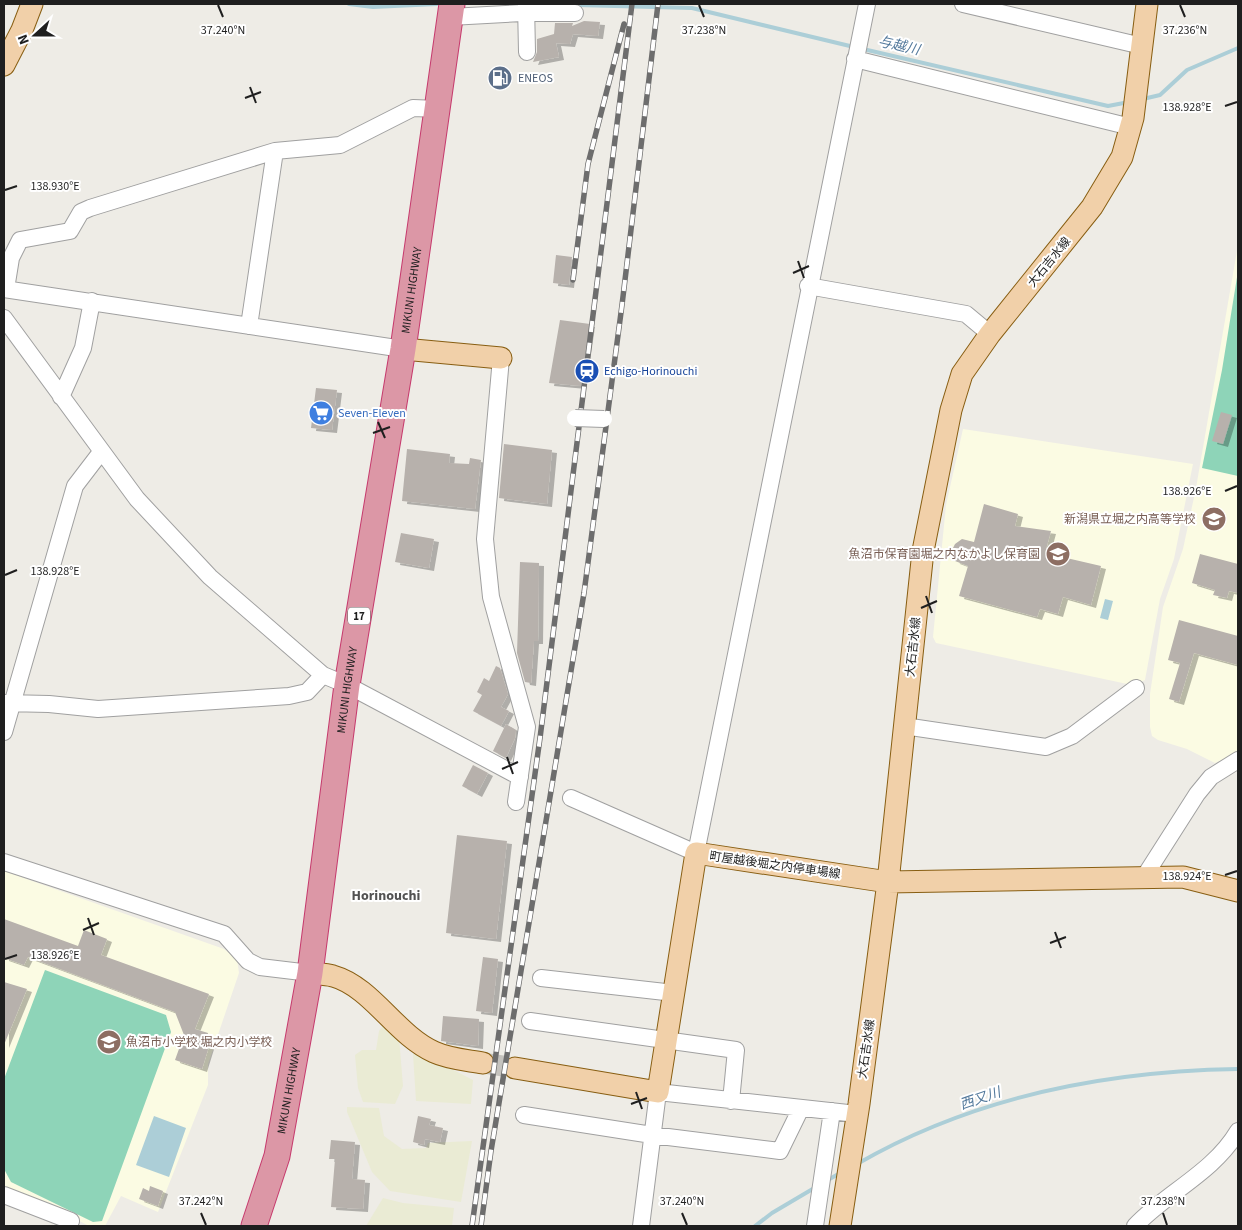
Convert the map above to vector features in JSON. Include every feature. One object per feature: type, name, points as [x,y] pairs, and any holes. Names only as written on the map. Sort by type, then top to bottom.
[{"type":"highway","name":"MIKUNI HIGHWAY","points":[[254,1226],[277,1156],[310,973],[347,685],[403,350],[451,10]]},
{"type":"main road","points":[[4,65],[22,30],[32,4]]},
{"type":"main road","name":"大石吉水線","points":[[840,1222],[857,1114],[888,882],[923,551],[951,410],[962,374],[990,334],[1092,207],[1122,157],[1131,127],[1147,4]]},
{"type":"main road","points":[[403,350],[501,358]]},
{"type":"main road","name":"町屋越後堀之内停車場線","points":[[658,1092],[696,853],[888,882],[1183,877],[1238,891]]},
{"type":"main road","points":[[310,973],[332,976],[357,988],[406,1033],[432,1052],[447,1057],[483,1063]]},
{"type":"main road","points":[[515,1068],[658,1092]]},
{"type":"street","points":[[571,798],[696,853],[808,286],[867,4]]},
{"type":"street","points":[[963,4],[1142,46]]},
{"type":"street","points":[[451,10],[527,9],[575,13]]},
{"type":"street","points":[[527,9],[527,52]]},
{"type":"street","points":[[855,59],[1131,127]]},
{"type":"street","points":[[403,350],[5,289],[11,258],[20,240],[70,231],[81,212],[90,208],[275,151],[340,145],[414,108],[438,109]]},
{"type":"street","points":[[249,326],[275,151]]},
{"type":"street","points":[[808,286],[966,314],[990,334]]},
{"type":"street","points":[[62,397],[83,348],[92,301]]},
{"type":"street","points":[[4,318],[137,499],[210,577],[323,675],[347,685],[520,777]]},
{"type":"street","points":[[501,358],[485,539],[491,597],[527,728],[516,802]]},
{"type":"street","points":[[575,418],[604,419]]},
{"type":"street","points":[[4,732],[8,703],[75,486],[101,452]]},
{"type":"street","points":[[8,703],[98,710],[289,696],[307,692],[323,675]]},
{"type":"street","points":[[904,726],[1046,747],[1072,736],[1136,688]]},
{"type":"street","points":[[1144,877],[1197,794],[1211,777],[1238,760]]},
{"type":"street","points":[[4,862],[224,934],[248,961],[260,967],[310,973]]},
{"type":"street","points":[[541,978],[674,992]]},
{"type":"street","points":[[530,1021],[736,1050],[731,1100]]},
{"type":"street","points":[[642,1226],[658,1092],[857,1114]]},
{"type":"street","points":[[524,1115],[652,1135],[780,1151],[801,1108]]},
{"type":"street","points":[[815,1226],[832,1111]]},
{"type":"street","points":[[1135,1226],[1145,1215],[1210,1166],[1221,1155],[1238,1130]]},
{"type":"street","points":[[4,1195],[71,1221]]},
{"type":"shaded area","name":"新潟県立堀之内高等学校","points":[[1238,245],[1238,753],[1215,763],[1187,749],[1158,740],[1152,736],[1150,727],[1150,694],[1163,607],[1183,549],[1196,488]]},
{"type":"shaded area","name":"魚沼市保育園堀之内なかよし保育園","points":[[963,429],[1193,464],[1174,559],[1160,599],[1145,680],[1132,685],[936,643],[933,637],[946,505]]},
{"type":"shaded area","name":"魚沼市小学校 堀之内小学校","points":[[4,871],[224,949],[237,959],[239,973],[208,1064],[208,1085],[158,1212],[121,1196],[105,1226],[89,1226],[45,1203],[4,1186]]},
{"type":"shaded area","points":[[383,1026],[399,1037],[403,1086],[395,1104],[363,1102],[358,1088],[355,1055],[362,1050],[376,1050],[379,1031]]},
{"type":"shaded area","points":[[418,1052],[473,1080],[471,1104],[416,1101],[413,1054]]},
{"type":"shaded area","points":[[347,1107],[379,1108],[384,1136],[402,1149],[426,1148],[428,1143],[472,1141],[461,1202],[390,1191],[372,1172],[347,1112]]},
{"type":"shaded area","points":[[383,1198],[403,1203],[454,1208],[452,1226],[366,1226]]},
{"type":"green space","points":[[1238,271],[1238,476],[1202,468],[1222,370]]},
{"type":"green space","points":[[45,970],[166,1015],[171,1032],[102,1221],[93,1222],[11,1182],[4,1169],[4,1079]]},
{"type":"water","points":[[1105,599],[1113,601],[1108,620],[1100,618]]},
{"type":"water","points":[[154,1116],[186,1128],[169,1177],[136,1165]]},
{"type":"building","points":[[584,21],[600,22],[598,36],[573,34],[570,44],[556,43],[559,57],[533,62],[537,52],[537,39],[554,34],[555,23],[573,23],[572,26]]},
{"type":"building","points":[[556,255],[572,257],[569,285],[553,283]]},
{"type":"building","points":[[560,320],[590,324],[581,386],[549,383]]},
{"type":"building","points":[[316,388],[337,390],[332,430],[311,428]]},
{"type":"building","points":[[1221,412],[1232,415],[1223,444],[1212,441]]},
{"type":"building","points":[[504,444],[552,450],[547,504],[499,498]]},
{"type":"building","points":[[407,449],[450,454],[449,463],[469,464],[470,458],[481,460],[475,509],[402,501]]},
{"type":"building","points":[[984,504],[1018,514],[1015,526],[1051,531],[1045,553],[1101,566],[1091,605],[1063,597],[1058,614],[1040,609],[1037,617],[959,596],[968,566],[955,561],[952,550],[955,544],[962,539],[974,542]]},
{"type":"building","points":[[401,533],[434,539],[429,568],[395,562]]},
{"type":"building","points":[[1200,554],[1238,564],[1238,593],[1229,591],[1227,598],[1213,595],[1215,590],[1192,583]]},
{"type":"building","points":[[520,562],[539,563],[538,641],[534,641],[531,683],[525,682],[517,653]]},
{"type":"building","points":[[1179,620],[1238,636],[1238,665],[1194,653],[1179,702],[1169,699],[1180,663],[1168,660]]},
{"type":"building","points":[[496,666],[500,668],[508,694],[501,707],[509,711],[501,726],[473,711],[482,695],[477,692],[484,678],[489,681]]},
{"type":"building","points":[[506,724],[516,730],[515,738],[506,758],[493,751]]},
{"type":"building","points":[[473,765],[488,773],[477,794],[462,786]]},
{"type":"building","points":[[457,835],[507,841],[496,939],[446,933]]},
{"type":"building","points":[[4,919],[78,946],[84,930],[107,939],[101,955],[209,994],[195,1029],[208,1033],[207,1039],[211,1040],[202,1069],[175,1060],[184,1035],[175,1012],[28,957],[24,965],[4,958]]},
{"type":"building","points":[[483,957],[498,959],[492,1013],[476,1011]]},
{"type":"building","points":[[4,982],[27,989],[4,1045]]},
{"type":"building","points":[[443,1016],[479,1019],[478,1046],[441,1041]]},
{"type":"building","points":[[418,1116],[431,1119],[429,1125],[443,1128],[440,1142],[425,1139],[424,1145],[413,1142]]},
{"type":"building","points":[[331,1140],[355,1142],[352,1179],[365,1180],[363,1209],[331,1207],[335,1159],[329,1159]]},
{"type":"building","points":[[150,1186],[163,1191],[158,1206],[139,1199],[143,1188],[149,1191]]},
{"type":"waterway","name":"与越川","points":[[349,4],[373,7],[437,4]]},
{"type":"waterway","name":"与越川","points":[[538,4],[692,8],[854,47]]},
{"type":"waterway","name":"与越川","points":[[1143,99],[1160,95],[1187,70],[1238,48]]},
{"type":"waterway","name":"与越川","points":[[863,49],[1108,106],[1129,102]]},
{"type":"waterway","name":"西又川","points":[[857,1164],[901,1141],[947,1121],[1041,1092],[1139,1075],[1238,1069]]},
{"type":"waterway","name":"西又川","points":[[826,1181],[842,1172]]},
{"type":"waterway","name":"西又川","points":[[755,1226],[772,1213],[816,1187]]},
{"type":"tunnel","points":[[483,1063],[515,1068]]},
{"type":"railway","points":[[472,1226],[540,738],[632,4]]},
{"type":"railway","points":[[481,1226],[491,1151],[584,593],[622,305],[658,4]]},
{"type":"railway","points":[[573,280],[588,164],[624,24]]},
{"type":"place","name":"ENEOS","points":[[500,78]]},
{"type":"place","name":"Echigo-Horinouchi","points":[[587,371]]},
{"type":"place","name":"Seven-Eleven","points":[[321,413]]},
{"type":"place","name":"新潟県立堀之内高等学校","points":[[1214,519]]},
{"type":"place","name":"魚沼市保育園堀之内なかよし保育園","points":[[1058,554]]},
{"type":"place","name":"魚沼市小学校 堀之内小学校","points":[[109,1042]]},
{"type":"district","name":"Horinouchi","points":[[386,895]]}]
